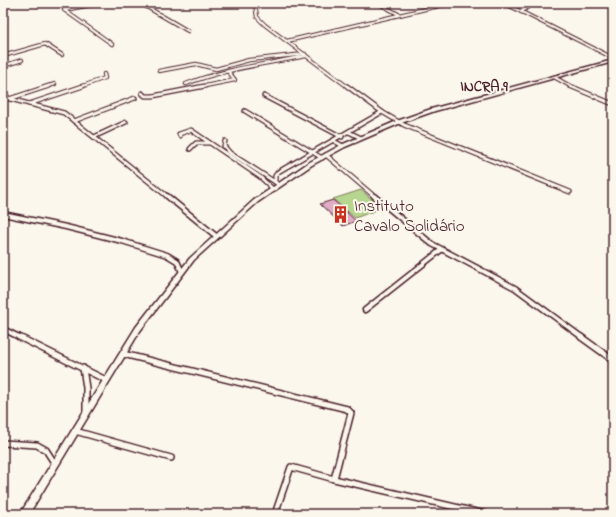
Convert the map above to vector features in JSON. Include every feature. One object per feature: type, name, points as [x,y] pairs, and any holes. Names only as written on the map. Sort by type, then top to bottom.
[{"type":"main road","points":[[24,514],[138,329],[192,259],[275,185],[322,156],[399,122],[433,110],[613,61]]},
{"type":"street","points":[[101,3],[64,10],[112,44]]},
{"type":"street","points":[[140,3],[188,31]]},
{"type":"street","points":[[255,3],[258,18],[382,112],[399,122],[570,192]]},
{"type":"street","points":[[378,3],[400,15]]},
{"type":"street","points":[[427,3],[435,7]]},
{"type":"street","points":[[287,41],[451,3]]},
{"type":"street","points":[[504,3],[613,58]]},
{"type":"street","points":[[521,12],[534,3]]},
{"type":"street","points":[[3,56],[45,44],[62,54]]},
{"type":"street","points":[[159,71],[196,64],[216,70],[249,60],[306,55]]},
{"type":"street","points":[[186,84],[198,78],[306,55]]},
{"type":"street","points":[[3,66],[22,60]]},
{"type":"street","points":[[142,93],[145,96],[153,96],[235,80],[228,71]]},
{"type":"street","points":[[28,104],[103,80],[105,78],[104,74]]},
{"type":"street","points":[[554,77],[563,83],[613,104]]},
{"type":"street","points":[[8,99],[55,84]]},
{"type":"street","points":[[3,94],[8,99],[62,112],[216,236]]},
{"type":"street","points":[[264,96],[342,137]]},
{"type":"street","points":[[74,121],[135,98]]},
{"type":"street","points":[[245,111],[322,156],[414,232],[441,250],[483,270],[515,288],[613,360]]},
{"type":"street","points":[[275,185],[278,172],[342,137],[382,112]]},
{"type":"street","points":[[94,137],[126,122]]},
{"type":"street","points":[[180,136],[179,134],[190,130],[260,177],[275,185]]},
{"type":"street","points":[[349,132],[360,138]]},
{"type":"street","points":[[226,141],[224,146],[230,153],[275,185]]},
{"type":"street","points":[[334,141],[343,146]]},
{"type":"street","points":[[190,149],[196,143],[209,143]]},
{"type":"street","points":[[322,156],[325,146]]},
{"type":"street","points":[[3,214],[73,229],[167,255],[177,261],[182,272]]},
{"type":"street","points":[[365,310],[441,250]]},
{"type":"street","points":[[3,329],[106,380]]},
{"type":"street","points":[[122,354],[347,409],[351,413],[334,479]]},
{"type":"street","points":[[83,368],[86,388],[86,413]]},
{"type":"street","points":[[75,431],[171,458]]},
{"type":"street","points":[[3,443],[37,445],[46,450],[55,464]]},
{"type":"street","points":[[275,514],[290,468],[292,467],[334,479],[485,514]]},
{"type":"green space","points":[[361,190],[382,208],[355,218],[333,199]]},
{"type":"building","name":"Instituto Cavalo Solidário","points":[[333,200],[356,221],[343,226],[320,204]]},
{"type":"place","name":"Instituto Cavalo Solidário","points":[[341,215]]},
{"type":"district","name":"INCRA 9","points":[[484,86]]}]
